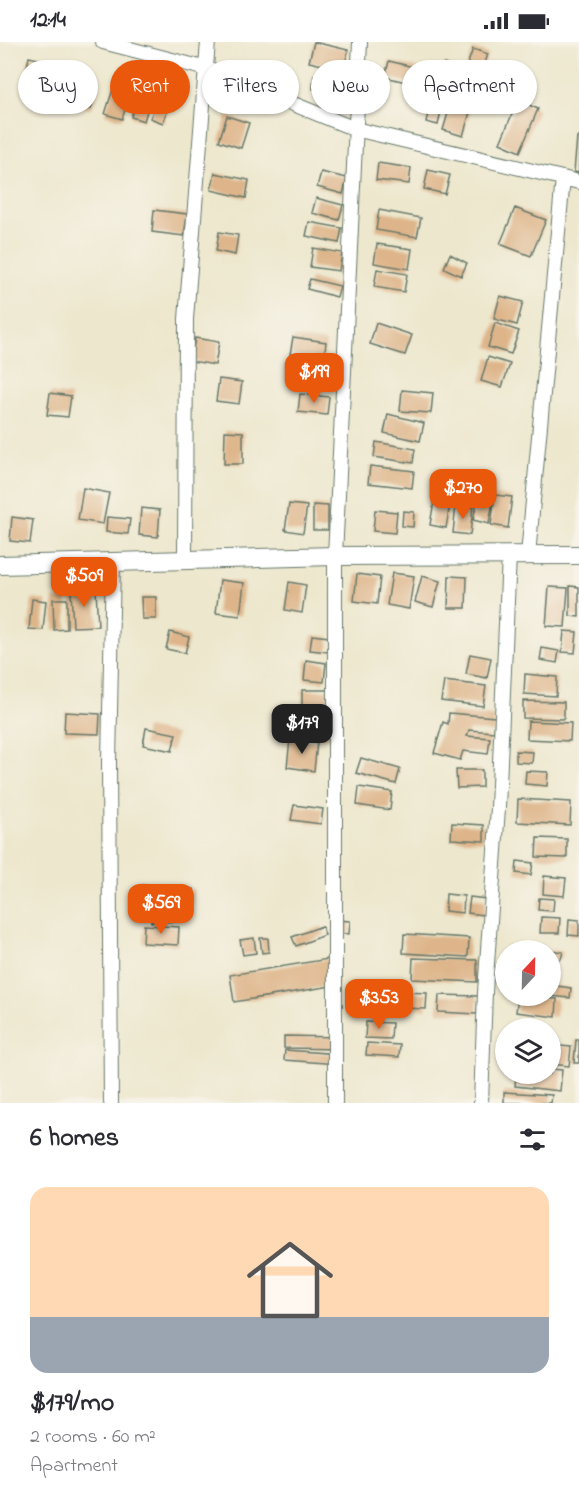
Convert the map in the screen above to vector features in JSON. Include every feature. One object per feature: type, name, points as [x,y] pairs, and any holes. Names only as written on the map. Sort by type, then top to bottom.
[{"type":"street","points":[[103,42],[202,68]]},
{"type":"street","points":[[207,60],[208,42]]},
{"type":"street","points":[[335,1103],[335,556],[360,42]]},
{"type":"street","points":[[299,106],[355,129],[579,182]]},
{"type":"street","points":[[186,559],[186,319],[203,114]]},
{"type":"street","points":[[528,555],[562,178]]},
{"type":"street","points":[[481,1103],[485,992],[498,808],[509,555]]},
{"type":"street","points":[[0,565],[335,556],[579,555]]},
{"type":"street","points":[[111,1103],[109,762],[113,561]]},
{"type":"building","points":[[314,42],[348,50],[346,60],[311,60],[309,62]]},
{"type":"building","points":[[473,49],[488,54],[486,60],[469,60]]},
{"type":"building","points":[[390,61],[402,64],[402,81],[390,78]]},
{"type":"building","points":[[110,98],[110,114],[124,114],[122,119],[105,114]]},
{"type":"building","points":[[132,114],[146,114],[144,121],[131,117]]},
{"type":"building","points":[[152,114],[166,114],[163,123],[150,118]]},
{"type":"building","points":[[428,114],[440,114],[438,125],[426,122]]},
{"type":"building","points":[[448,114],[469,114],[463,136],[443,130]]},
{"type":"building","points":[[512,114],[536,114],[520,152],[500,143]]},
{"type":"building","points":[[227,116],[249,123],[241,148],[219,141]]},
{"type":"building","points":[[577,137],[579,137],[579,173],[574,172]]},
{"type":"building","points":[[378,163],[411,168],[409,184],[376,180]]},
{"type":"building","points":[[428,170],[450,175],[445,194],[424,189]]},
{"type":"building","points":[[321,172],[347,178],[343,194],[317,187]]},
{"type":"building","points":[[215,173],[249,180],[246,198],[211,190]]},
{"type":"building","points":[[316,198],[343,205],[339,220],[312,213]]},
{"type":"building","points":[[515,208],[546,220],[531,256],[500,244]]},
{"type":"building","points":[[154,210],[187,214],[184,236],[152,232]]},
{"type":"building","points":[[379,210],[421,218],[417,237],[376,230]]},
{"type":"building","points":[[309,222],[342,228],[339,243],[306,236]]},
{"type":"building","points":[[219,232],[238,235],[235,255],[216,251]]},
{"type":"building","points":[[377,244],[412,249],[409,269],[374,263]]},
{"type":"building","points":[[313,248],[342,253],[339,271],[310,267]]},
{"type":"building","points":[[450,254],[467,263],[461,276],[444,268]]},
{"type":"building","points":[[377,269],[407,274],[404,292],[374,287]]},
{"type":"building","points":[[310,279],[340,286],[337,297],[307,289]]},
{"type":"building","points":[[500,296],[523,302],[517,325],[494,319]]},
{"type":"building","points":[[376,323],[412,335],[405,355],[370,344]]},
{"type":"building","points":[[495,323],[519,331],[511,354],[488,347]]},
{"type":"building","points":[[293,337],[326,342],[324,359],[290,354]]},
{"type":"building","points":[[195,338],[219,342],[215,365],[191,361]]},
{"type":"building","points":[[488,357],[510,364],[502,387],[481,381]]},
{"type":"building","points":[[219,379],[242,382],[239,404],[216,401]]},
{"type":"building","points":[[402,390],[433,393],[431,413],[400,411]]},
{"type":"building","points":[[50,393],[71,396],[68,417],[47,415]]},
{"type":"building","points":[[300,394],[329,397],[327,415],[298,412]]},
{"type":"building","points":[[388,414],[424,423],[420,441],[384,433]]},
{"type":"building","points":[[225,431],[243,432],[243,464],[224,464]]},
{"type":"building","points":[[376,442],[415,449],[413,463],[374,457]]},
{"type":"building","points":[[370,466],[414,471],[412,488],[368,483]]},
{"type":"building","points":[[83,488],[109,493],[103,524],[78,520]]},
{"type":"building","points":[[479,492],[494,495],[489,524],[473,520]]},
{"type":"building","points":[[435,495],[451,497],[446,528],[430,525]]},
{"type":"building","points":[[495,495],[512,497],[508,528],[491,525]]},
{"type":"building","points":[[289,504],[307,506],[303,533],[285,530]]},
{"type":"building","points":[[456,504],[473,506],[470,535],[453,533]]},
{"type":"building","points":[[313,505],[328,506],[328,530],[313,530]]},
{"type":"building","points":[[141,508],[160,510],[158,537],[139,535]]},
{"type":"building","points":[[375,510],[397,512],[395,533],[373,531]]},
{"type":"building","points":[[403,511],[414,512],[413,527],[402,526]]},
{"type":"building","points":[[12,517],[33,520],[30,543],[10,541]]},
{"type":"building","points":[[107,517],[130,519],[128,534],[106,532]]},
{"type":"building","points":[[392,573],[414,576],[409,609],[387,605]]},
{"type":"building","points":[[357,574],[380,577],[377,604],[354,601]]},
{"type":"building","points":[[422,576],[440,581],[433,607],[415,602]]},
{"type":"building","points":[[449,576],[467,577],[466,608],[448,608]]},
{"type":"building","points":[[220,580],[244,583],[240,616],[216,613]]},
{"type":"building","points":[[289,582],[306,585],[302,613],[285,610]]},
{"type":"building","points":[[570,586],[579,587],[579,617],[570,616]]},
{"type":"building","points":[[549,587],[568,588],[565,627],[546,626]]},
{"type":"building","points":[[96,590],[98,626],[73,627],[71,591]]},
{"type":"building","points":[[141,597],[156,597],[156,619],[142,619]]},
{"type":"building","points":[[32,599],[46,601],[43,630],[29,629]]},
{"type":"building","points":[[53,599],[67,599],[67,629],[54,630]]},
{"type":"building","points":[[564,631],[577,632],[575,653],[562,652]]},
{"type":"building","points":[[170,632],[189,637],[185,653],[166,649]]},
{"type":"building","points":[[312,635],[329,637],[328,652],[310,650]]},
{"type":"building","points":[[542,648],[559,651],[557,663],[540,660]]},
{"type":"building","points":[[470,654],[491,658],[487,678],[466,674]]},
{"type":"building","points":[[306,660],[326,663],[324,682],[304,680]]},
{"type":"building","points":[[525,674],[557,677],[556,696],[524,694]]},
{"type":"building","points":[[444,681],[486,686],[483,706],[441,701]]},
{"type":"building","points":[[302,690],[329,690],[329,706],[302,707]]},
{"type":"building","points":[[523,701],[564,702],[564,719],[523,718]]},
{"type":"building","points":[[65,712],[100,714],[99,734],[64,733]]},
{"type":"building","points":[[449,713],[495,717],[494,732],[469,730],[467,736],[490,738],[488,754],[463,751],[460,760],[434,753],[443,722],[448,724]]},
{"type":"building","points":[[307,719],[333,725],[330,739],[304,734]]},
{"type":"building","points":[[528,721],[571,723],[570,741],[527,739]]},
{"type":"building","points":[[146,728],[176,734],[172,751],[143,745]]},
{"type":"building","points":[[290,739],[317,742],[314,771],[287,767]]},
{"type":"building","points":[[516,751],[533,752],[532,763],[516,762]]},
{"type":"building","points":[[361,758],[400,769],[396,784],[356,773]]},
{"type":"building","points":[[456,770],[482,770],[482,787],[457,788]]},
{"type":"building","points":[[526,771],[548,772],[547,786],[525,784]]},
{"type":"building","points":[[359,787],[392,792],[390,810],[357,805]]},
{"type":"building","points":[[518,799],[571,802],[570,825],[517,822]]},
{"type":"building","points":[[294,805],[323,809],[321,824],[291,820]]},
{"type":"building","points":[[452,823],[484,825],[484,841],[451,839]]},
{"type":"building","points":[[537,838],[567,839],[567,858],[536,857]]},
{"type":"building","points":[[517,861],[533,863],[531,875],[516,873]]},
{"type":"building","points":[[544,876],[566,878],[564,896],[543,894]]},
{"type":"building","points":[[141,885],[175,888],[173,904],[139,902]]},
{"type":"building","points":[[180,889],[194,889],[193,904],[180,904]]},
{"type":"building","points":[[446,894],[464,896],[463,913],[445,911]]},
{"type":"building","points":[[470,897],[486,899],[484,915],[468,913]]},
{"type":"building","points":[[539,898],[554,899],[553,911],[538,910]]},
{"type":"building","points":[[151,907],[180,907],[181,921],[151,922]]},
{"type":"building","points":[[541,917],[560,918],[559,933],[540,933]]},
{"type":"building","points":[[569,919],[579,920],[579,936],[568,935]]},
{"type":"building","points":[[335,920],[350,921],[349,934],[334,933]]},
{"type":"building","points":[[144,925],[179,927],[178,945],[143,943]]},
{"type":"building","points":[[322,926],[325,935],[296,946],[292,937]]},
{"type":"building","points":[[404,934],[469,938],[468,957],[403,953]]},
{"type":"building","points":[[254,938],[256,953],[243,955],[240,940]]},
{"type":"building","points":[[260,938],[268,938],[269,952],[262,953]]},
{"type":"building","points":[[334,958],[338,985],[234,1002],[230,975]]},
{"type":"building","points":[[413,958],[477,960],[477,982],[412,979]]},
{"type":"building","points":[[561,987],[571,988],[570,998],[561,997]]},
{"type":"building","points":[[404,992],[427,993],[426,1009],[403,1008]]},
{"type":"building","points":[[439,995],[478,996],[477,1014],[438,1012]]},
{"type":"building","points":[[517,1006],[557,1006],[556,1017],[516,1012]]},
{"type":"building","points":[[366,1022],[392,1023],[391,1039],[365,1038]]},
{"type":"building","points":[[284,1036],[341,1037],[341,1049],[284,1048]]},
{"type":"building","points":[[576,1040],[579,1040],[579,1063],[574,1063]]},
{"type":"building","points":[[367,1043],[400,1045],[399,1057],[366,1055]]},
{"type":"building","points":[[561,1046],[571,1047],[569,1066],[561,1065]]},
{"type":"building","points":[[285,1050],[340,1054],[339,1064],[284,1060]]},
{"type":"building","points":[[515,1084],[561,1084],[560,1091],[515,1086]]},
{"type":"building","points":[[504,1092],[552,1095],[551,1103],[504,1103]]}]
